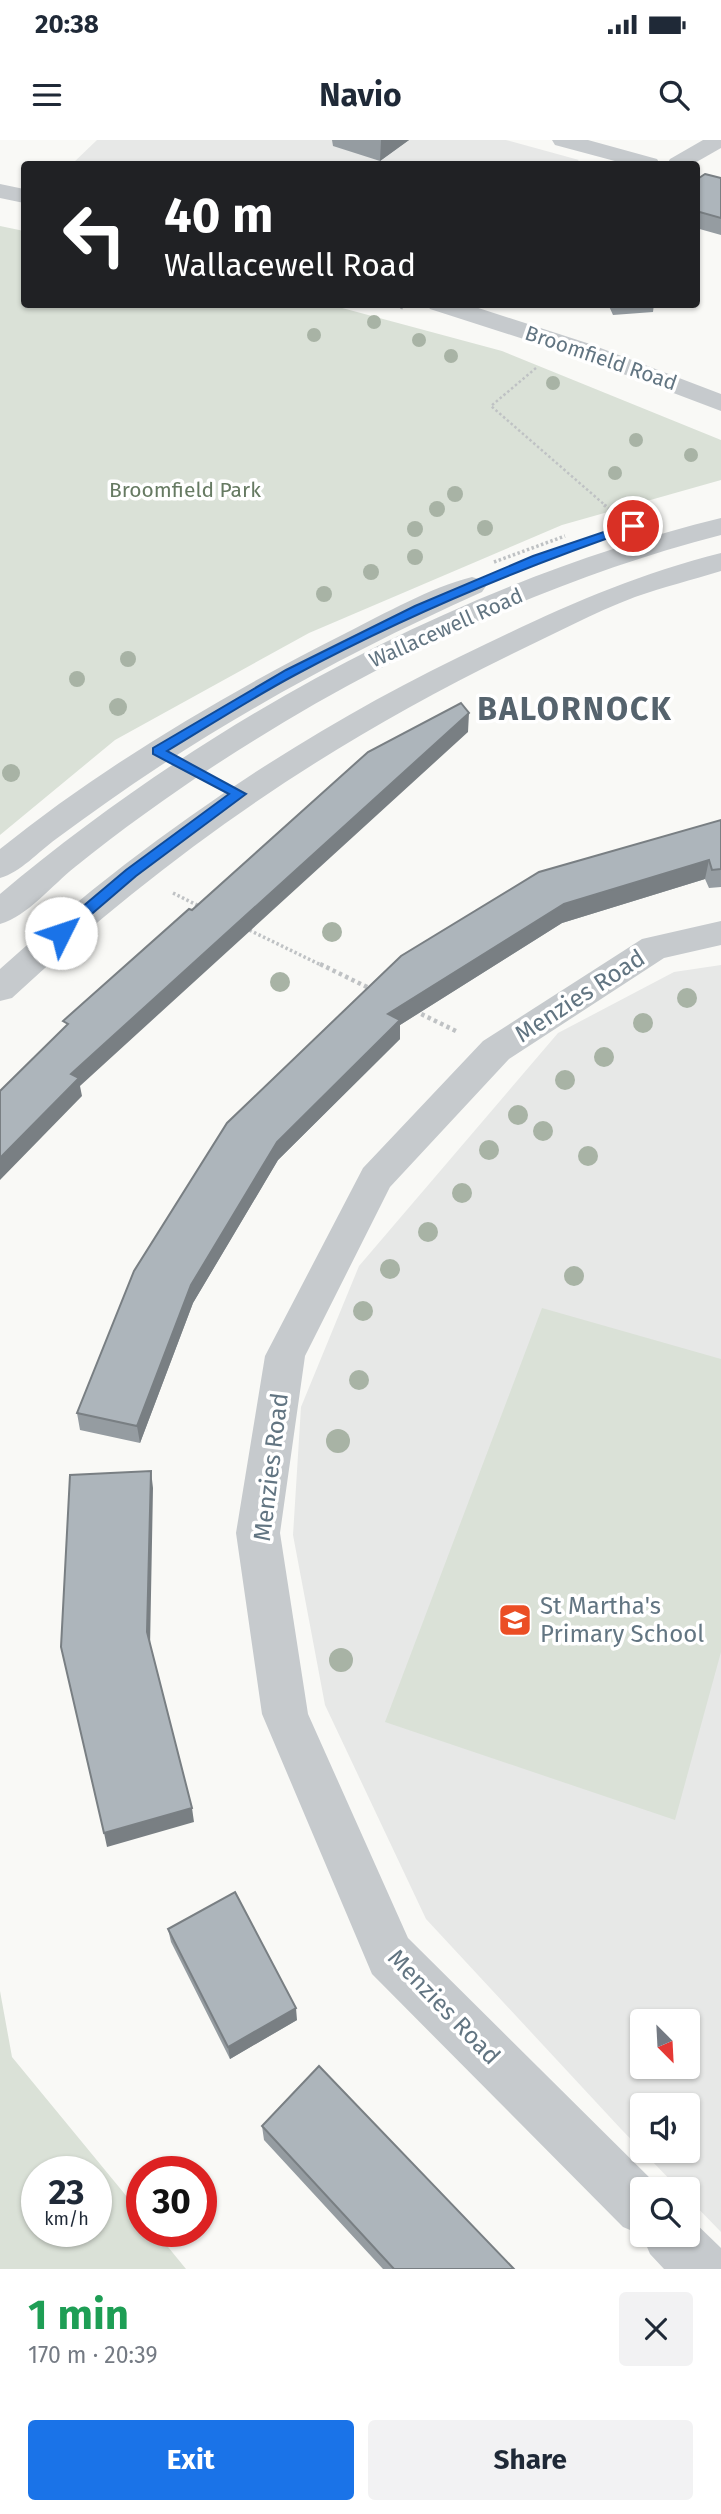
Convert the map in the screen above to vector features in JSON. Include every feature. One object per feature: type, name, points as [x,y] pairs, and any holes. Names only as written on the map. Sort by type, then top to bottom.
[{"type":"street","points":[[563,140],[638,161]]},
{"type":"street","points":[[683,161],[719,140]]},
{"type":"street","points":[[0,191],[21,195]]},
{"type":"street","name":"Broomfield Road","points":[[484,310],[721,403]]},
{"type":"street","name":"Wallacewell Road","points":[[6,855],[157,751],[290,673],[419,609],[537,558],[633,526],[721,503]]},
{"type":"street","name":"Wallacewell Road","points":[[0,912],[52,866],[188,766],[285,706],[485,608],[573,573],[721,526]]},
{"type":"street","name":"Wallacewell Road","points":[[0,989],[44,947],[131,873],[239,794],[441,675],[624,592],[721,562]]},
{"type":"street","points":[[157,751],[239,794]]},
{"type":"street","name":"Menzies Road","points":[[630,2196],[390,1956],[285,1714],[258,1533],[285,1356],[376,1178],[496,1050],[654,948],[721,933]]},
{"type":"street","points":[[681,2247],[703,2269]]},
{"type":"path","points":[[565,343],[491,406],[594,498],[633,526]]},
{"type":"path","points":[[131,873],[204,908]]},
{"type":"path","points":[[240,926],[374,991]]},
{"type":"path","points":[[411,1009],[496,1050]]},
{"type":"shaded area","points":[[97,140],[506,140],[579,160],[578,161],[75,161]]},
{"type":"shaded area","name":"St Martha's Primary School","points":[[721,965],[721,2232],[700,2210],[700,2177],[667,2177],[654,2163],[700,2163],[700,2093],[630,2093],[630,2138],[426,1919],[325,1705],[293,1535],[301,1407],[359,1266],[558,1033],[674,972]]},
{"type":"green space","name":"Broomfield Park","points":[[0,226],[21,230],[21,308],[342,308],[502,351],[721,440],[721,480],[562,525],[309,633],[115,740],[0,835]]},
{"type":"green space","points":[[542,1308],[721,1359],[721,1652],[675,1820],[385,1722]]},
{"type":"green space","points":[[0,1991],[12,2057],[93,2156],[21,2156],[21,2247],[112,2247],[112,2179],[126,2196],[126,2247],[168,2247],[186,2269],[0,2269]]},
{"type":"building","points":[[705,174],[721,178],[721,218],[700,212],[700,177]]},
{"type":"building","points":[[461,703],[469,713],[71,1074],[79,1078],[0,1158],[0,1091],[68,1024],[63,1021],[368,752]]},
{"type":"building","points":[[721,820],[721,869],[712,870],[709,860],[564,904],[388,1014],[400,1020],[277,1142],[191,1285],[137,1426],[77,1413],[134,1271],[227,1123],[401,956],[539,872]]},
{"type":"building","points":[[151,1471],[147,1632],[192,1808],[104,1833],[61,1647],[70,1475]]},
{"type":"building","points":[[235,1892],[296,2008],[228,2047],[168,1929]]},
{"type":"building","points":[[319,2066],[514,2269],[394,2269],[262,2126]]},
{"type":"place","name":"St Martha's Primary School","points":[[515,1620]]},
{"type":"district","name":"BALORNOCK","points":[[575,709]]},
{"type":"route","points":[[61,933],[131,873],[239,794],[157,751],[290,673],[419,609],[537,558],[633,526]]}]
